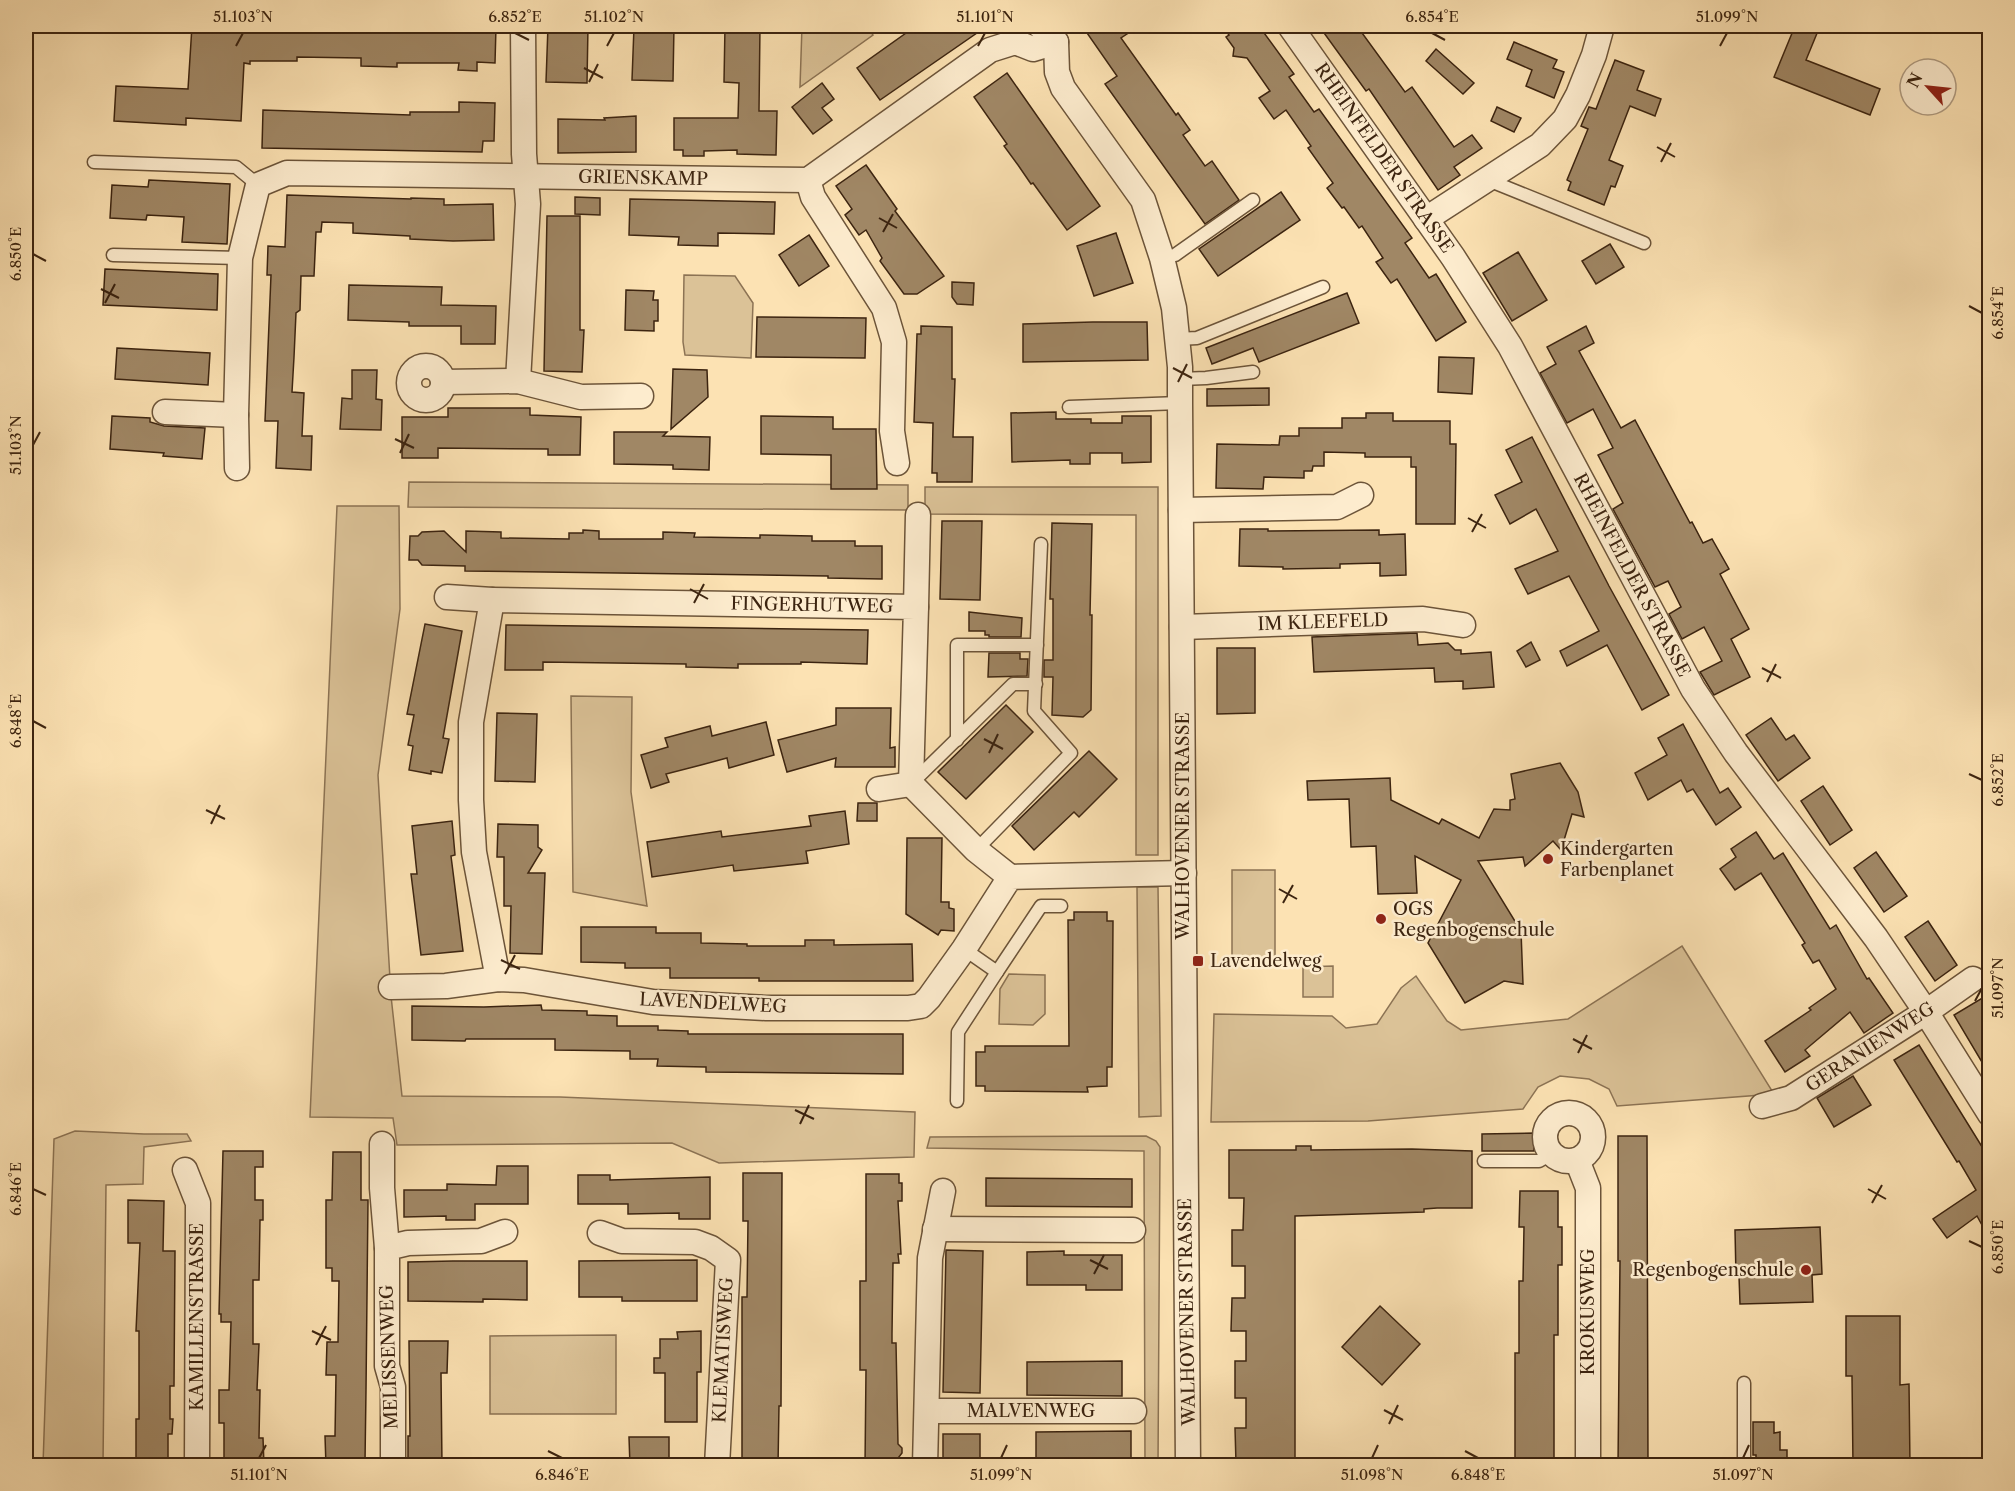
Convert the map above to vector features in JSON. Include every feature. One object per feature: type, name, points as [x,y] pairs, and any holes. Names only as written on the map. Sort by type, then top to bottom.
[{"type":"street","points":[[518,381],[528,204],[525,176],[523,26]]},
{"type":"street","name":"RHEINFELDER STRASSE","points":[[1290,26],[1426,219],[1510,346],[1693,689],[1736,753],[1876,938],[1926,1012],[1989,1114]]},
{"type":"street","points":[[1426,219],[1540,145],[1565,119],[1578,95],[1594,55],[1602,26]]},
{"type":"street","points":[[897,463],[892,431],[894,342],[884,308],[813,197],[808,180],[990,50],[1007,30],[1034,49],[1053,31]]},
{"type":"street","name":"WALHOVENER STRASSE","points":[[1053,31],[1057,72],[1063,88],[1143,200],[1170,287],[1178,339],[1188,1466]]},
{"type":"street","name":"GRIENSKAMP","points":[[258,185],[287,173],[808,180]]},
{"type":"street","points":[[237,468],[240,258],[258,185]]},
{"type":"street","points":[[443,382],[518,381],[580,397],[641,396]]},
{"type":"street","points":[[165,412],[236,414]]},
{"type":"street","points":[[1181,510],[1337,507],[1361,495]]},
{"type":"street","name":"FINGERHUTWEG","points":[[911,784],[918,515]]},
{"type":"street","name":"FINGERHUTWEG","points":[[447,597],[675,604],[916,607]]},
{"type":"street","points":[[492,600],[471,722],[471,800],[474,852],[498,979]]},
{"type":"street","name":"IM KLEEFELD","points":[[1182,627],[1423,619],[1463,625]]},
{"type":"street","points":[[879,789],[911,784],[976,850],[1010,877],[1184,873]]},
{"type":"street","name":"LAVENDELWEG","points":[[391,987],[446,986],[498,979],[524,980],[653,1002],[766,1008],[908,1008],[921,1006],[964,949],[1010,877]]},
{"type":"street","name":"GERANIENWEG","points":[[1762,1106],[1791,1098],[1926,1012],[1973,979]]},
{"type":"street","points":[[1575,1114],[1588,1122],[1593,1136],[1589,1151],[1576,1160],[1563,1161],[1551,1154],[1545,1140],[1548,1125],[1560,1115],[1575,1114]]},
{"type":"street","name":"MELISSENWEG","points":[[382,1144],[382,1188],[387,1248],[387,1366],[393,1387],[393,1466]]},
{"type":"street","name":"KROKUSWEG","points":[[1576,1160],[1588,1188],[1588,1466]]},
{"type":"street","name":"KAMILLENSTRASSE","points":[[185,1170],[198,1203],[197,1466]]},
{"type":"street","points":[[925,1466],[930,1258],[943,1191]]},
{"type":"street","points":[[935,1229],[1133,1230]]},
{"type":"street","points":[[387,1248],[408,1243],[481,1241],[505,1232]]},
{"type":"street","name":"KLEMATISWEG","points":[[600,1233],[622,1241],[695,1242],[711,1248],[728,1260],[717,1466]]},
{"type":"street","name":"MALVENWEG","points":[[927,1411],[1134,1411]]},
{"type":"lane","points":[[94,162],[236,167],[258,185]]},
{"type":"lane","points":[[1488,180],[1644,243]]},
{"type":"lane","points":[[1162,258],[1175,255],[1253,200]]},
{"type":"lane","points":[[113,255],[240,258]]},
{"type":"lane","points":[[1178,339],[1197,338],[1323,287]]},
{"type":"lane","points":[[1180,379],[1253,372]]},
{"type":"lane","points":[[1069,407],[1180,403]]},
{"type":"lane","points":[[976,850],[1071,753],[1034,711],[1041,544]]},
{"type":"lane","points":[[957,740],[957,645],[1037,645]]},
{"type":"lane","points":[[911,784],[1013,684],[1035,684]]},
{"type":"lane","points":[[957,1101],[958,1032],[1041,906],[1061,906]]},
{"type":"lane","points":[[964,949],[997,972]]},
{"type":"lane","points":[[1484,1161],[1539,1161],[1551,1154]]},
{"type":"lane","points":[[1744,1383],[1744,1466]]},
{"type":"shaded area","points":[[802,26],[867,26],[873,35],[800,87]]},
{"type":"shaded area","points":[[684,275],[735,276],[753,303],[751,358],[685,355],[683,342]]},
{"type":"shaded area","points":[[409,482],[908,485],[908,510],[408,507]]},
{"type":"shaded area","points":[[925,487],[1158,487],[1158,855],[1136,855],[1136,515],[925,514]]},
{"type":"shaded area","points":[[337,506],[399,506],[400,609],[378,775],[391,996],[402,1096],[560,1097],[915,1112],[914,1157],[719,1163],[672,1143],[397,1145],[393,1118],[310,1117]]},
{"type":"shaded area","points":[[571,696],[632,697],[631,792],[647,906],[573,892]]},
{"type":"shaded area","points":[[1232,870],[1275,870],[1275,958],[1232,958]]},
{"type":"shaded area","points":[[1137,887],[1158,887],[1161,1116],[1139,1117]]},
{"type":"shaded area","points":[[1682,946],[1774,1094],[1617,1106],[1609,1089],[1589,1079],[1560,1076],[1538,1087],[1523,1109],[1368,1121],[1211,1122],[1214,1014],[1332,1016],[1346,1028],[1377,1024],[1401,988],[1416,976],[1447,1021],[1461,1030],[1568,1019]]},
{"type":"shaded area","points":[[1333,966],[1333,997],[1303,997],[1303,967]]},
{"type":"shaded area","points":[[1009,974],[1045,975],[1045,1014],[1033,1025],[999,1024],[1000,989]]},
{"type":"shaded area","points":[[75,1131],[187,1134],[191,1141],[144,1147],[143,1184],[106,1185],[103,1465],[43,1465],[54,1139]]},
{"type":"shaded area","points":[[1146,1136],[1156,1141],[1160,1147],[1158,1465],[1145,1465],[1144,1151],[927,1148],[930,1137]]},
{"type":"shaded area","points":[[616,1335],[616,1414],[490,1414],[490,1336]]},
{"type":"building","points":[[192,26],[496,27],[495,63],[477,62],[477,71],[458,70],[459,63],[397,63],[397,67],[361,66],[361,58],[297,57],[297,61],[250,61],[250,64],[244,63],[241,121],[186,118],[186,125],[114,121],[116,86],[188,89]]},
{"type":"building","points":[[548,26],[588,26],[587,83],[546,82]]},
{"type":"building","points":[[674,26],[673,81],[632,80],[634,27]]},
{"type":"building","points":[[725,26],[760,26],[759,111],[777,111],[776,155],[737,154],[737,150],[704,151],[704,156],[683,156],[683,150],[674,150],[674,118],[738,118],[739,83],[724,82]]},
{"type":"building","points":[[916,26],[987,26],[880,100],[857,68]]},
{"type":"building","points":[[1097,26],[1139,26],[1121,38],[1176,115],[1178,113],[1190,130],[1183,135],[1205,166],[1212,161],[1239,200],[1205,224],[1105,84],[1117,76],[1087,33]]},
{"type":"building","points":[[1222,26],[1259,26],[1294,74],[1289,77],[1314,112],[1319,109],[1412,238],[1405,243],[1429,278],[1436,274],[1466,322],[1436,341],[1397,279],[1391,283],[1376,262],[1383,258],[1362,226],[1359,228],[1327,188],[1333,183],[1308,148],[1311,146],[1286,110],[1274,119],[1259,98],[1270,91],[1247,58],[1233,56],[1234,48],[1226,37],[1229,35]]},
{"type":"building","points":[[1319,26],[1357,26],[1405,92],[1412,87],[1454,147],[1472,135],[1482,148],[1454,167],[1460,175],[1438,190],[1369,89],[1366,91]]},
{"type":"building","points":[[1795,26],[1820,26],[1806,60],[1880,89],[1870,115],[1774,77]]},
{"type":"building","points":[[1514,42],[1557,60],[1553,68],[1564,72],[1554,98],[1526,86],[1532,70],[1507,59]]},
{"type":"building","points":[[1436,49],[1474,83],[1463,94],[1426,61]]},
{"type":"building","points":[[1615,60],[1644,71],[1637,90],[1661,99],[1655,116],[1630,106],[1609,160],[1623,166],[1615,187],[1611,186],[1604,205],[1568,190],[1571,182],[1567,180],[1588,129],[1581,126],[1589,107],[1596,109]]},
{"type":"building","points":[[1007,73],[1100,206],[1067,230],[1004,146],[1007,144],[974,97]]},
{"type":"building","points":[[822,83],[834,99],[822,108],[832,120],[813,134],[792,107]]},
{"type":"building","points":[[459,102],[495,103],[494,141],[483,141],[482,152],[262,148],[263,110],[410,115],[410,112],[459,112]]},
{"type":"building","points":[[1497,107],[1521,118],[1514,132],[1491,121]]},
{"type":"building","points":[[636,116],[636,152],[558,153],[558,119],[605,120],[604,118]]},
{"type":"building","points":[[866,165],[897,209],[895,211],[944,276],[917,294],[904,294],[880,261],[882,258],[866,230],[859,235],[845,215],[852,209],[836,186]]},
{"type":"building","points":[[149,180],[230,184],[227,244],[182,242],[184,217],[147,215],[146,220],[110,218],[112,185],[148,187]]},
{"type":"building","points":[[1281,192],[1300,220],[1218,276],[1199,249]]},
{"type":"building","points":[[287,195],[444,199],[444,205],[493,204],[494,240],[410,239],[410,236],[353,233],[353,223],[322,222],[321,232],[316,232],[314,276],[301,276],[300,310],[296,313],[292,392],[304,393],[302,436],[312,436],[311,470],[276,468],[278,421],[265,421],[271,275],[267,275],[268,246],[285,247]]},
{"type":"building","points":[[575,197],[600,198],[600,215],[575,214]]},
{"type":"building","points":[[630,199],[775,202],[774,234],[718,233],[718,246],[678,245],[679,237],[629,235]]},
{"type":"building","points":[[547,216],[580,216],[580,330],[584,330],[582,372],[544,371]]},
{"type":"building","points":[[1116,233],[1133,283],[1094,296],[1077,246]]},
{"type":"building","points":[[809,235],[829,266],[799,286],[779,255]]},
{"type":"building","points":[[1610,244],[1624,267],[1596,284],[1582,261]]},
{"type":"building","points":[[1518,252],[1547,300],[1512,321],[1483,273]]},
{"type":"building","points":[[105,269],[218,274],[217,310],[103,305]]},
{"type":"building","points":[[952,282],[974,283],[973,305],[957,304],[952,297]]},
{"type":"building","points":[[349,285],[442,287],[441,305],[496,306],[495,344],[461,344],[461,326],[409,326],[409,322],[348,320]]},
{"type":"building","points":[[626,290],[654,291],[653,300],[658,300],[658,321],[654,321],[654,331],[625,330]]},
{"type":"building","points":[[1347,293],[1359,323],[1259,362],[1253,348],[1212,364],[1206,348]]},
{"type":"building","points":[[757,317],[866,318],[865,358],[756,357]]},
{"type":"building","points":[[1147,322],[1148,360],[1023,362],[1023,324]]},
{"type":"building","points":[[921,326],[952,327],[952,379],[955,379],[953,437],[973,437],[972,482],[937,482],[937,473],[932,473],[933,423],[914,422],[917,334],[921,334]]},
{"type":"building","points":[[1586,326],[1594,343],[1579,351],[1621,428],[1635,420],[1690,523],[1692,522],[1703,543],[1712,539],[1729,569],[1720,574],[1749,629],[1731,639],[1750,677],[1714,695],[1700,672],[1722,661],[1704,627],[1682,639],[1669,614],[1681,607],[1668,581],[1655,587],[1613,509],[1623,503],[1598,455],[1613,448],[1593,409],[1567,423],[1540,373],[1556,364],[1547,347]]},
{"type":"building","points":[[117,348],[210,353],[208,385],[115,379]]},
{"type":"building","points":[[1439,357],[1474,358],[1472,394],[1438,392]]},
{"type":"building","points":[[673,369],[707,370],[708,397],[671,429]]},
{"type":"building","points":[[352,370],[377,370],[376,399],[382,400],[381,430],[340,429],[342,398],[352,399]]},
{"type":"building","points":[[1269,388],[1269,405],[1207,406],[1207,389]]},
{"type":"building","points":[[448,408],[530,408],[530,415],[581,417],[580,455],[548,455],[548,449],[438,448],[438,458],[402,458],[402,417],[448,417]]},
{"type":"building","points":[[1056,412],[1056,419],[1091,419],[1091,423],[1122,423],[1122,416],[1151,416],[1151,462],[1122,463],[1122,453],[1090,453],[1090,464],[1070,464],[1070,460],[1012,462],[1011,413]]},
{"type":"building","points":[[1366,413],[1393,413],[1393,421],[1450,421],[1450,444],[1456,444],[1455,524],[1416,524],[1416,467],[1411,467],[1411,457],[1365,457],[1365,453],[1324,452],[1324,466],[1313,466],[1312,471],[1304,471],[1304,478],[1264,477],[1263,489],[1216,488],[1217,444],[1279,445],[1280,436],[1299,436],[1299,428],[1342,428],[1342,418],[1366,418]]},
{"type":"building","points":[[112,416],[150,418],[150,422],[164,426],[205,428],[202,459],[163,456],[164,453],[110,449]]},
{"type":"building","points":[[761,416],[833,417],[833,429],[876,429],[877,489],[831,489],[831,455],[761,454]]},
{"type":"building","points":[[614,432],[667,432],[663,436],[710,437],[709,470],[673,469],[673,465],[614,464]]},
{"type":"building","points":[[1532,437],[1609,586],[1669,695],[1642,710],[1607,645],[1567,666],[1560,651],[1599,631],[1569,576],[1528,594],[1515,569],[1558,551],[1536,509],[1510,524],[1495,495],[1522,482],[1506,450]]},
{"type":"building","points":[[942,521],[982,521],[980,600],[940,599]]},
{"type":"building","points":[[1052,523],[1092,524],[1091,710],[1083,717],[1052,715],[1053,677],[1044,677],[1044,660],[1053,660],[1053,599],[1050,599]]},
{"type":"building","points":[[1240,529],[1379,530],[1379,535],[1405,534],[1406,575],[1380,576],[1380,563],[1340,564],[1340,568],[1283,569],[1283,567],[1239,566]]},
{"type":"building","points":[[583,530],[599,531],[599,539],[663,539],[663,532],[695,533],[694,537],[812,536],[812,541],[855,541],[855,546],[882,546],[882,579],[828,578],[828,576],[465,571],[465,566],[422,565],[418,560],[409,560],[410,536],[418,536],[422,532],[444,531],[466,552],[466,531],[501,532],[501,538],[569,539],[569,533],[583,533]]},
{"type":"building","points":[[969,612],[1022,618],[1021,637],[989,637],[985,635],[985,631],[969,631]]},
{"type":"building","points":[[425,624],[462,631],[443,738],[449,739],[442,773],[431,771],[431,774],[409,770],[413,746],[408,745],[414,715],[407,714]]},
{"type":"building","points":[[506,625],[868,630],[867,664],[801,662],[801,664],[738,664],[738,668],[686,667],[686,664],[543,662],[543,670],[505,670]]},
{"type":"building","points":[[1417,633],[1418,645],[1448,643],[1455,650],[1461,650],[1461,654],[1491,652],[1494,687],[1463,689],[1463,681],[1435,682],[1434,668],[1314,672],[1312,637]]},
{"type":"building","points":[[1531,642],[1540,660],[1526,667],[1517,651]]},
{"type":"building","points":[[1217,648],[1255,648],[1255,713],[1217,714]]},
{"type":"building","points":[[989,653],[1020,653],[1020,659],[1028,659],[1027,676],[988,677]]},
{"type":"building","points":[[1006,705],[1033,732],[966,799],[938,772]]},
{"type":"building","points":[[836,708],[891,708],[890,748],[895,747],[895,767],[835,767],[836,758],[787,772],[778,740],[836,725]]},
{"type":"building","points":[[497,713],[537,714],[535,782],[495,781]]},
{"type":"building","points":[[1771,718],[1786,740],[1794,735],[1810,758],[1778,781],[1746,735]]},
{"type":"building","points":[[766,722],[774,755],[729,768],[727,758],[666,774],[669,782],[651,788],[641,755],[668,747],[665,738],[710,726],[712,736]]},
{"type":"building","points":[[1683,724],[1720,793],[1728,788],[1741,807],[1716,825],[1693,789],[1687,792],[1681,780],[1648,800],[1635,773],[1667,755],[1658,738]]},
{"type":"building","points":[[1089,751],[1117,779],[1079,817],[1074,812],[1034,850],[1012,826]]},
{"type":"building","points":[[1560,763],[1578,792],[1584,817],[1572,814],[1561,850],[1553,841],[1525,866],[1523,857],[1478,861],[1521,931],[1523,984],[1504,981],[1465,1003],[1428,943],[1461,880],[1415,856],[1417,893],[1378,894],[1376,846],[1351,847],[1349,799],[1308,800],[1307,781],[1390,778],[1391,800],[1439,824],[1442,819],[1479,838],[1494,809],[1510,810],[1510,800],[1515,799],[1511,774]]},
{"type":"building","points":[[1823,786],[1852,830],[1830,845],[1801,801]]},
{"type":"building","points":[[858,803],[877,803],[877,821],[857,821]]},
{"type":"building","points":[[845,811],[849,844],[806,851],[808,863],[734,871],[733,865],[652,877],[647,842],[721,831],[722,837],[811,826],[809,816]]},
{"type":"building","points":[[452,821],[455,855],[451,856],[463,951],[421,955],[411,874],[417,874],[412,826]]},
{"type":"building","points":[[498,824],[538,825],[538,847],[542,850],[528,873],[545,873],[542,954],[510,953],[511,906],[504,906],[504,857],[497,857]]},
{"type":"building","points":[[1756,832],[1774,859],[1783,853],[1830,929],[1836,925],[1867,979],[1869,978],[1893,1013],[1864,1033],[1850,1012],[1805,1050],[1810,1056],[1785,1072],[1765,1041],[1811,1010],[1809,1008],[1836,989],[1819,960],[1813,963],[1802,945],[1805,943],[1761,873],[1735,890],[1720,869],[1736,857],[1731,849]]},
{"type":"building","points":[[907,838],[942,838],[941,902],[949,902],[949,908],[954,909],[954,931],[941,930],[938,935],[906,914]]},
{"type":"building","points":[[1876,852],[1907,896],[1884,912],[1854,868]]},
{"type":"building","points":[[1074,912],[1107,912],[1107,921],[1113,921],[1112,1067],[1107,1067],[1107,1086],[1087,1087],[1088,1092],[985,1091],[985,1086],[976,1086],[976,1052],[985,1052],[985,1046],[1069,1046],[1068,920],[1074,920]]},
{"type":"building","points":[[1928,921],[1957,965],[1935,981],[1905,937]]},
{"type":"building","points":[[581,927],[656,927],[656,933],[701,933],[701,943],[747,944],[747,946],[805,946],[805,940],[834,940],[834,945],[912,944],[913,981],[759,981],[759,978],[670,978],[670,968],[625,968],[625,963],[581,962]]},
{"type":"building","points":[[1989,994],[1989,1074],[1954,1015]]},
{"type":"building","points":[[541,1005],[542,1010],[587,1011],[587,1015],[617,1016],[617,1026],[658,1026],[658,1030],[688,1031],[688,1034],[903,1034],[903,1074],[706,1072],[706,1067],[657,1066],[658,1059],[630,1059],[630,1051],[555,1050],[555,1039],[412,1040],[412,1006]]},
{"type":"building","points":[[1919,1045],[1989,1158],[1989,1238],[1977,1216],[1947,1238],[1933,1219],[1976,1190],[1894,1060]]},
{"type":"building","points":[[1853,1076],[1871,1105],[1834,1127],[1817,1098]]},
{"type":"building","points":[[1534,1133],[1534,1151],[1482,1151],[1482,1134]]},
{"type":"building","points":[[1618,1136],[1647,1136],[1648,1466],[1618,1466],[1620,1261],[1618,1261]]},
{"type":"building","points":[[1296,1146],[1311,1146],[1311,1150],[1472,1151],[1472,1208],[1424,1209],[1424,1212],[1295,1216],[1295,1466],[1247,1466],[1247,1463],[1236,1463],[1235,1428],[1246,1428],[1246,1398],[1235,1398],[1235,1361],[1246,1361],[1246,1331],[1231,1331],[1232,1298],[1245,1298],[1245,1266],[1232,1266],[1232,1230],[1243,1230],[1244,1198],[1229,1198],[1229,1150],[1296,1150]]},
{"type":"building","points":[[223,1151],[263,1151],[263,1167],[255,1167],[255,1200],[263,1200],[263,1220],[260,1220],[259,1280],[253,1280],[253,1344],[259,1344],[257,1390],[260,1390],[259,1438],[263,1438],[264,1466],[224,1466],[224,1423],[219,1423],[219,1390],[229,1390],[231,1322],[221,1322],[221,1314],[219,1314]]},
{"type":"building","points":[[333,1152],[361,1152],[361,1200],[368,1200],[365,1462],[363,1466],[326,1466],[325,1436],[335,1436],[336,1375],[326,1375],[327,1342],[338,1342],[339,1281],[332,1281],[332,1268],[326,1268],[326,1200],[332,1200]]},
{"type":"building","points":[[497,1166],[528,1166],[528,1204],[475,1204],[475,1220],[446,1220],[446,1216],[404,1217],[404,1190],[447,1190],[447,1184],[496,1185]]},
{"type":"building","points":[[743,1173],[782,1173],[781,1406],[779,1406],[778,1466],[742,1466],[742,1297],[747,1297],[748,1221],[743,1221]]},
{"type":"building","points":[[866,1174],[899,1174],[899,1183],[902,1183],[902,1201],[898,1201],[901,1254],[898,1254],[899,1263],[893,1263],[892,1343],[896,1343],[898,1444],[902,1448],[902,1453],[892,1466],[865,1466],[866,1370],[860,1370],[860,1281],[866,1281]]},
{"type":"building","points":[[578,1175],[610,1175],[610,1180],[710,1177],[710,1219],[679,1219],[679,1213],[628,1214],[628,1204],[578,1204]]},
{"type":"building","points":[[986,1178],[1132,1179],[1132,1207],[986,1206]]},
{"type":"building","points":[[1520,1191],[1558,1191],[1558,1227],[1562,1227],[1562,1265],[1558,1265],[1558,1335],[1554,1335],[1554,1466],[1515,1466],[1515,1353],[1519,1353],[1519,1281],[1523,1281],[1524,1227],[1519,1227]]},
{"type":"building","points":[[128,1200],[164,1201],[163,1251],[175,1251],[174,1386],[170,1386],[170,1419],[173,1419],[172,1434],[168,1434],[168,1466],[136,1466],[136,1419],[139,1419],[139,1331],[136,1331],[140,1243],[128,1243]]},
{"type":"building","points":[[1820,1227],[1822,1274],[1812,1275],[1813,1302],[1740,1304],[1739,1276],[1736,1276],[1735,1230]]},
{"type":"building","points":[[946,1250],[983,1251],[980,1393],[943,1392]]},
{"type":"building","points":[[1064,1251],[1064,1255],[1122,1255],[1122,1290],[1086,1290],[1086,1285],[1027,1285],[1027,1252]]},
{"type":"building","points":[[697,1260],[697,1301],[622,1301],[622,1297],[579,1297],[579,1261]]},
{"type":"building","points":[[527,1261],[527,1300],[408,1301],[408,1262]]},
{"type":"building","points":[[1380,1306],[1420,1344],[1382,1385],[1342,1347]]},
{"type":"building","points":[[1846,1316],[1900,1316],[1900,1385],[1909,1384],[1910,1466],[1853,1466],[1852,1376],[1846,1376]]},
{"type":"building","points":[[701,1331],[701,1372],[697,1372],[697,1422],[665,1422],[665,1373],[654,1373],[654,1358],[660,1358],[660,1339],[678,1339],[677,1332]]},
{"type":"building","points":[[409,1341],[448,1341],[447,1373],[441,1373],[442,1466],[408,1466]]},
{"type":"building","points":[[1122,1361],[1122,1396],[1027,1395],[1027,1362]]},
{"type":"building","points":[[1753,1422],[1774,1422],[1774,1433],[1780,1432],[1780,1450],[1787,1450],[1787,1466],[1756,1466],[1756,1455],[1753,1455]]},
{"type":"building","points":[[1131,1431],[1131,1459],[1036,1460],[1036,1432]]},
{"type":"building","points":[[943,1434],[980,1434],[980,1466],[943,1466]]},
{"type":"building","points":[[629,1437],[669,1437],[669,1466],[630,1466]]},
{"type":"place","name":"Kindergarten Farbenplanet","points":[[1548,859]]},
{"type":"place","name":"OGS Regenbogenschule","points":[[1381,919]]},
{"type":"place","name":"Lavendelweg","points":[[1198,961]]},
{"type":"place","name":"Regenbogenschule","points":[[1806,1270]]}]
